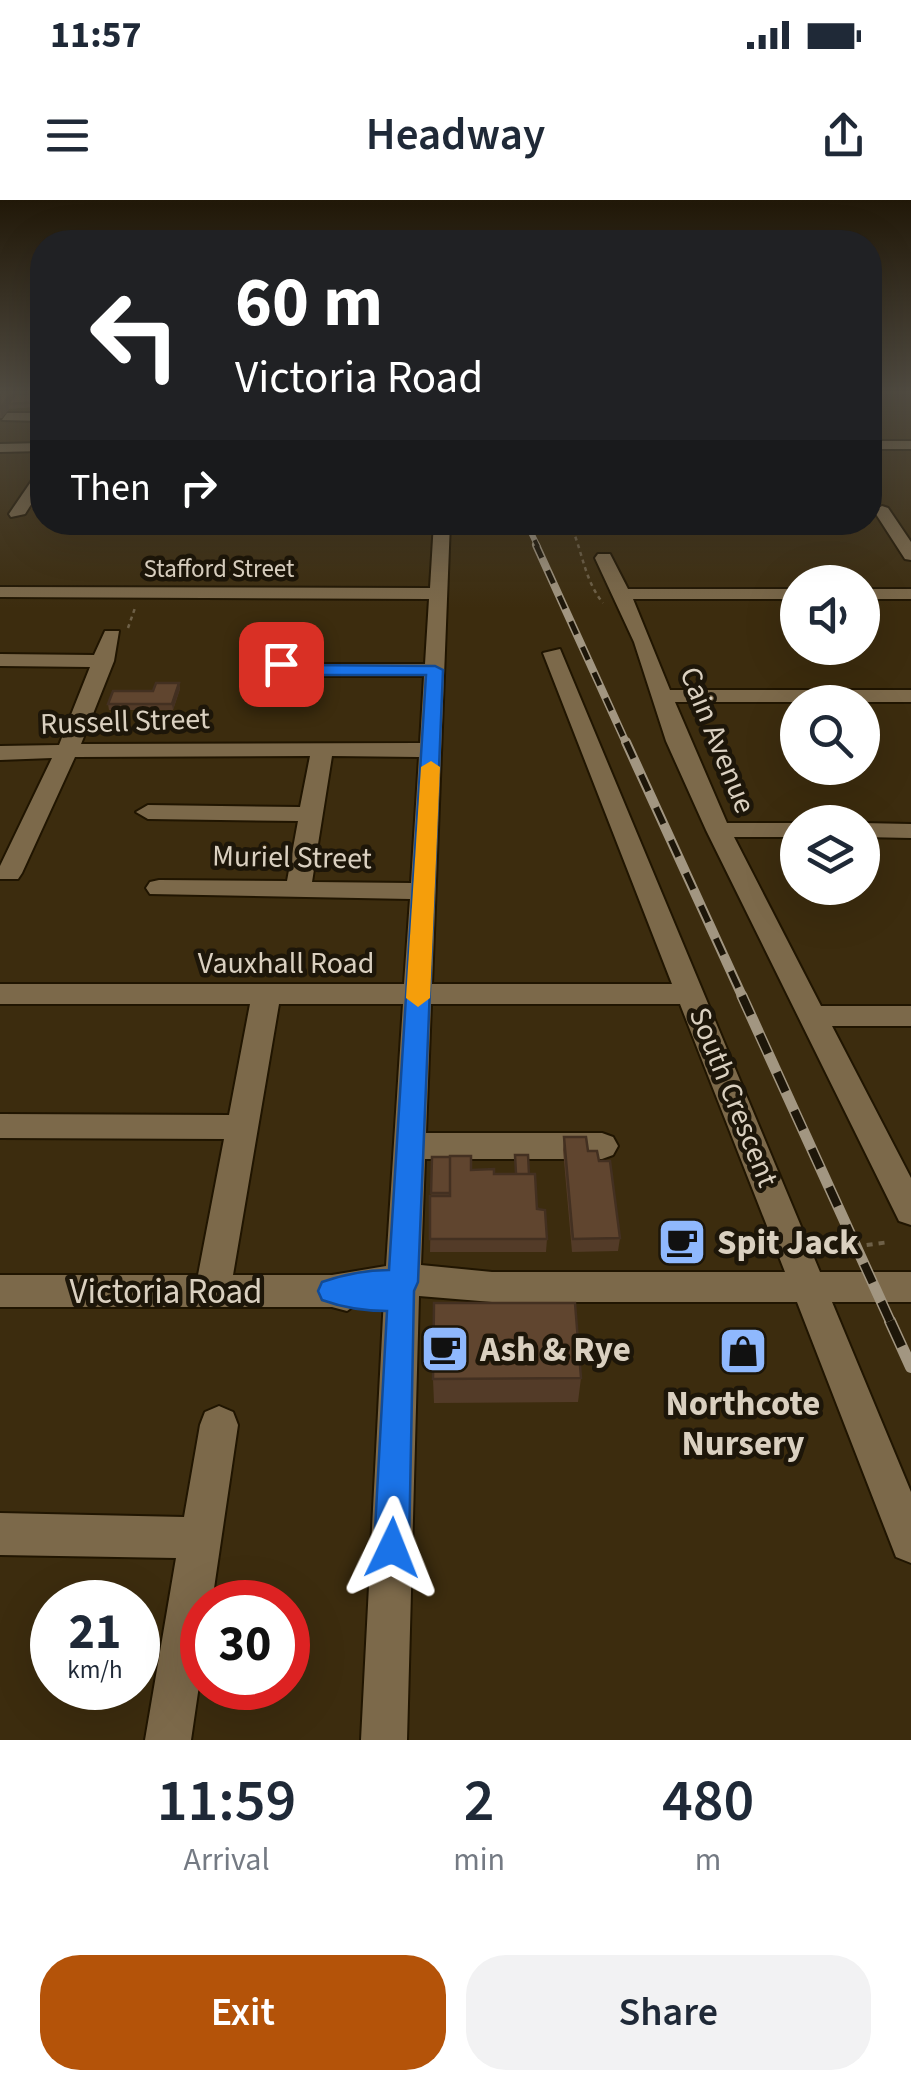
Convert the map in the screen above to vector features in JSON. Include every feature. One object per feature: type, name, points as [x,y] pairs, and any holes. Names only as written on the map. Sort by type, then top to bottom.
[{"type":"street","points":[[8,514],[30,489]]},
{"type":"street","points":[[882,511],[911,511]]},
{"type":"street","points":[[882,519],[911,555]]},
{"type":"street","points":[[384,1740],[402,1290],[441,535]]},
{"type":"street","name":"Cain Avenue","points":[[594,556],[622,594],[718,830],[911,1211]]},
{"type":"street","name":"Stafford Street","points":[[0,592],[438,594]]},
{"type":"street","points":[[622,594],[780,594]]},
{"type":"street","points":[[880,594],[911,594]]},
{"type":"street","points":[[9,873],[119,634]]},
{"type":"street","name":"South Crescent","points":[[553,653],[911,1542]]},
{"type":"street","points":[[0,660],[104,661]]},
{"type":"street","points":[[281,664],[300,670],[435,670]]},
{"type":"street","points":[[662,696],[911,696]]},
{"type":"street","name":"Russell Street","points":[[0,754],[64,755],[171,748],[432,750]]},
{"type":"street","points":[[298,889],[322,750]]},
{"type":"street","points":[[148,812],[310,814]]},
{"type":"street","points":[[718,830],[780,830]]},
{"type":"street","points":[[880,830],[911,830]]},
{"type":"street","name":"Muriel Street","points":[[159,888],[424,891]]},
{"type":"street","name":"Vauxhall Road","points":[[0,994],[692,994]]},
{"type":"street","points":[[214,1291],[266,996]]},
{"type":"street","points":[[810,1016],[911,1016]]},
{"type":"street","points":[[0,1126],[241,1127]]},
{"type":"street","points":[[410,1146],[602,1146]]},
{"type":"street","name":"Victoria Road","points":[[0,1291],[332,1291],[359,1298],[402,1290],[462,1297],[492,1288],[911,1288]]},
{"type":"street","points":[[168,1740],[219,1425]]},
{"type":"street","points":[[0,1534],[200,1538]]},
{"type":"path","points":[[579,535],[594,556]]},
{"type":"path","points":[[119,634],[138,599]]},
{"type":"path","points":[[830,1250],[890,1242]]},
{"type":"building","points":[[156,683],[179,683],[172,704],[108,704],[113,691],[153,691]]},
{"type":"building","points":[[564,1137],[586,1137],[588,1151],[597,1151],[599,1161],[610,1161],[620,1238],[573,1239]]},
{"type":"building","points":[[515,1155],[528,1155],[529,1174],[516,1174]]},
{"type":"building","points":[[450,1156],[471,1156],[471,1170],[535,1174],[537,1209],[545,1210],[547,1239],[430,1239],[430,1196],[450,1196]]},
{"type":"building","points":[[432,1157],[450,1157],[450,1193],[431,1193]]},
{"type":"building","points":[[434,1303],[575,1303],[581,1378],[433,1379]]},
{"type":"railway","points":[[532,535],[538,547]]},
{"type":"railway","points":[[536,545],[627,745]]},
{"type":"railway","points":[[626,742],[743,998]]},
{"type":"railway","points":[[742,996],[891,1323]]},
{"type":"railway","points":[[890,1321],[911,1367]]},
{"type":"slow traffic","points":[[418,998],[431,767]]},
{"type":"place","name":"Spit Jack","points":[[682,1242]]},
{"type":"place","name":"Ash & Rye","points":[[445,1349]]},
{"type":"place","name":"Northcote Nursery","points":[[743,1351]]},
{"type":"route","points":[[281,664],[297,670],[435,670],[403,1282],[359,1283],[332,1291],[359,1298],[402,1297],[392,1548]]}]
